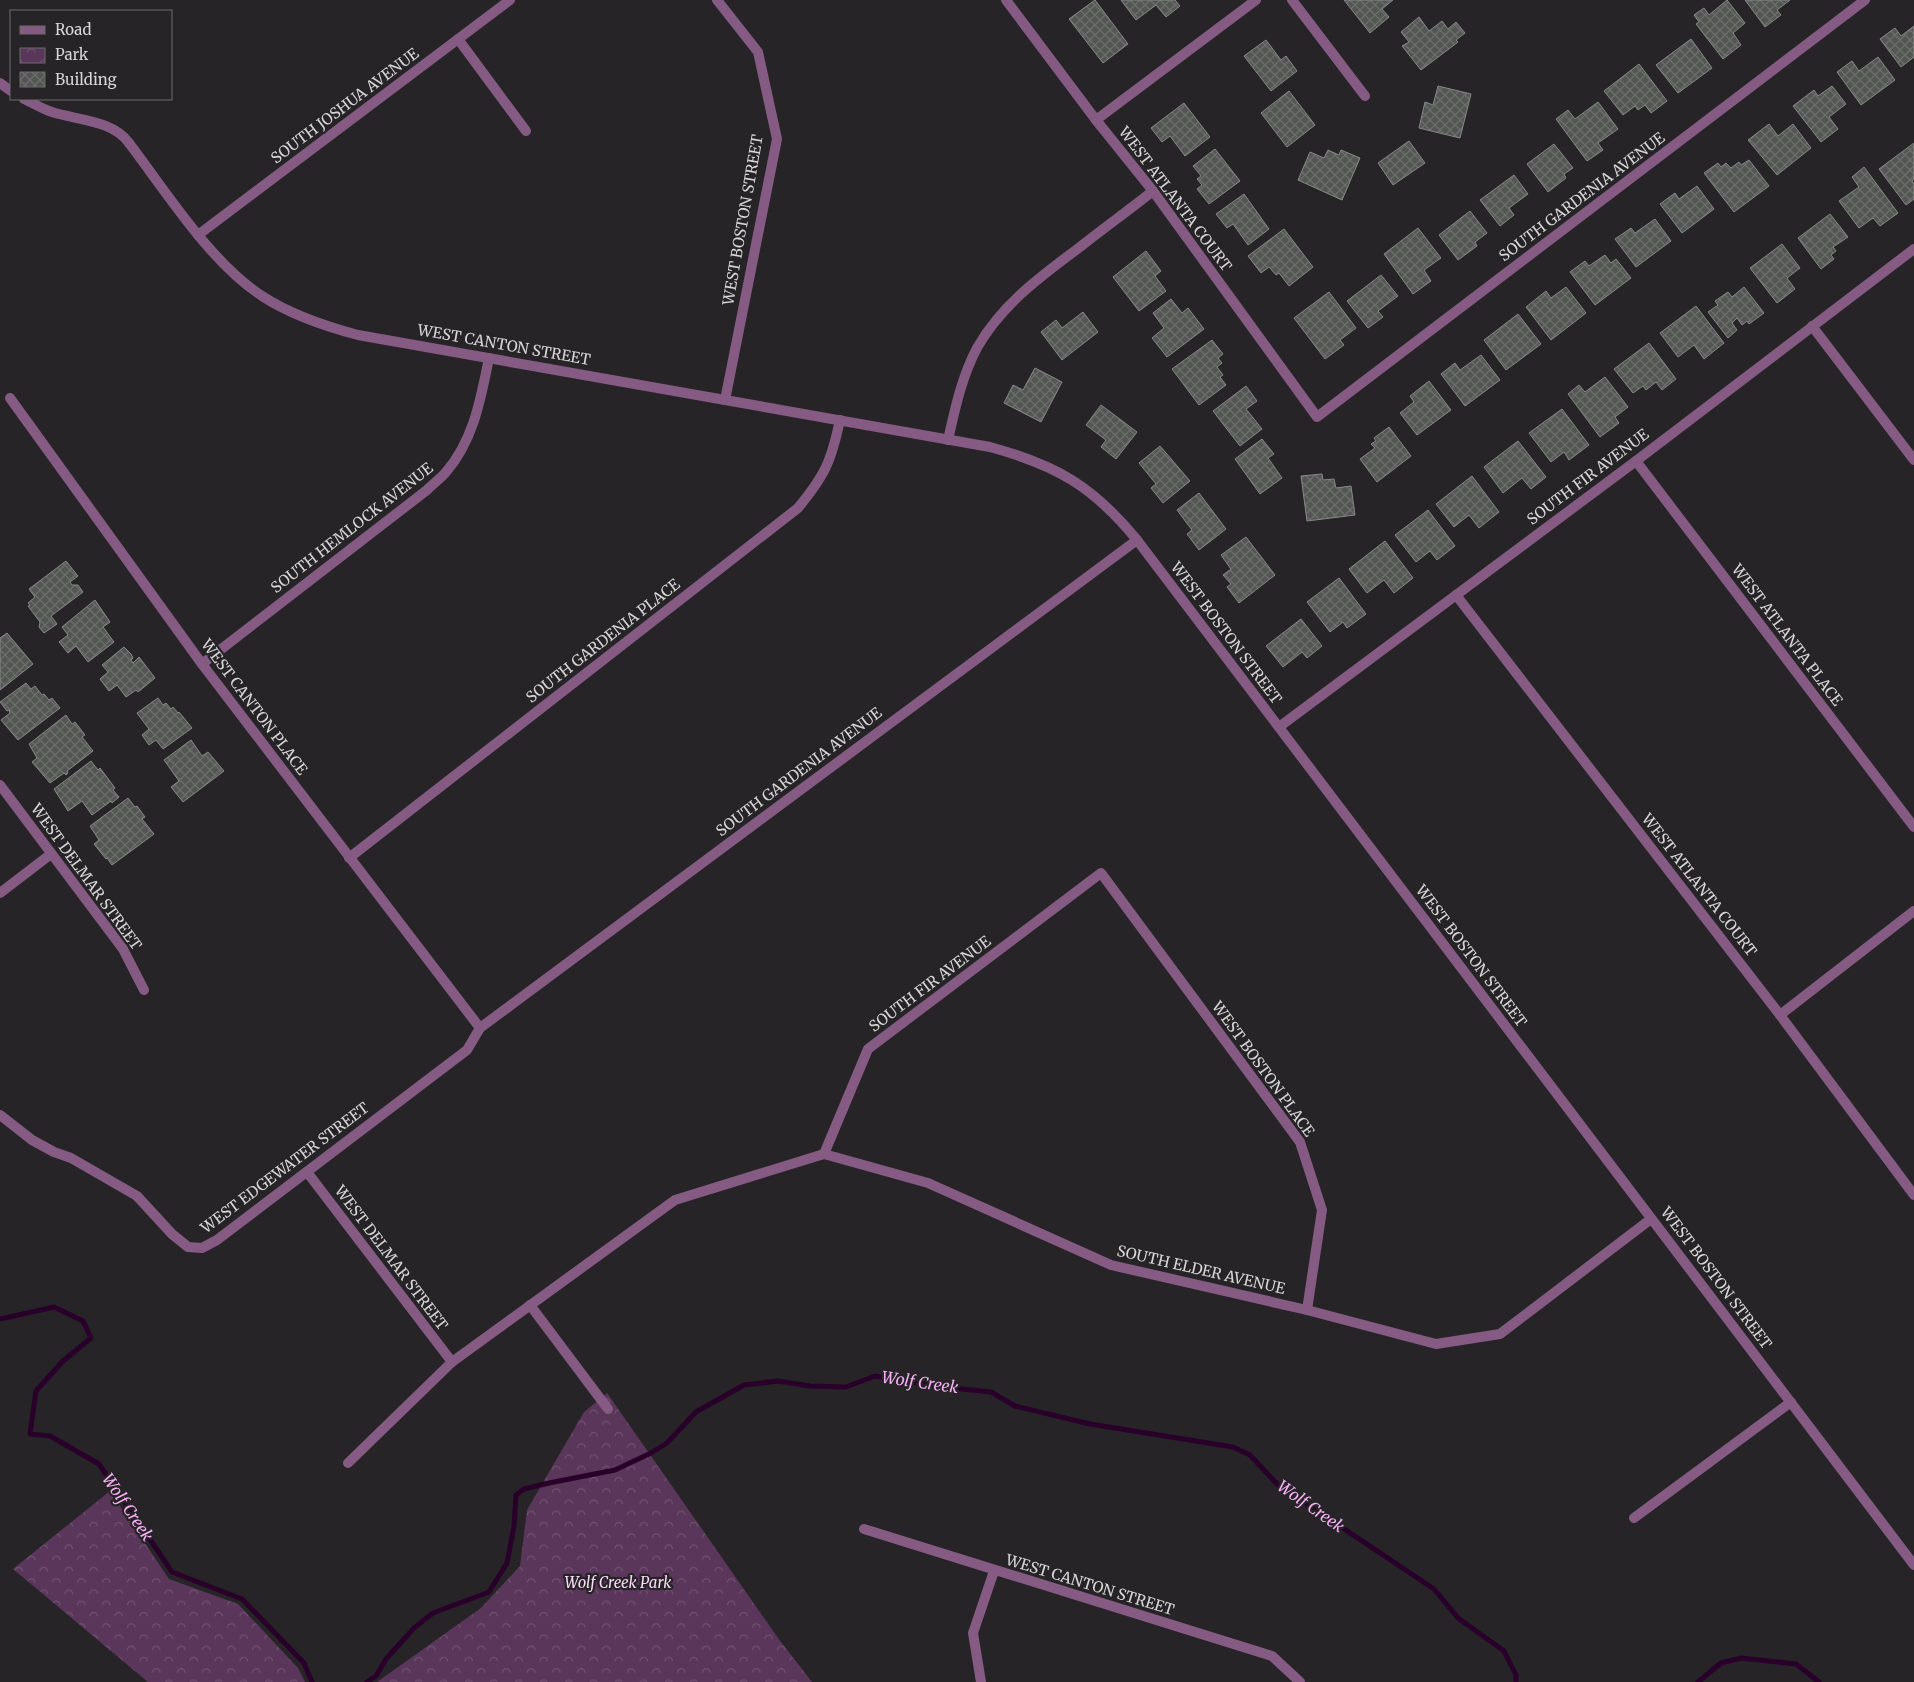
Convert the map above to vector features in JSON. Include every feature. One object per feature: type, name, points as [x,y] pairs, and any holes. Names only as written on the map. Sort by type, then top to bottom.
[{"type":"street","name":"SOUTH JOSHUA AVENUE","points":[[198,235],[510,0]]},
{"type":"street","name":"WEST BOSTON STREET","points":[[718,0],[758,52],[777,139],[724,400]]},
{"type":"street","name":"WEST ATLANTA COURT","points":[[1006,0],[1096,120],[1153,191],[1317,418]]},
{"type":"street","points":[[1096,120],[1256,0]]},
{"type":"street","points":[[1292,0],[1365,96]]},
{"type":"street","name":"SOUTH GARDENIA AVENUE","points":[[1317,418],[1865,0]]},
{"type":"street","points":[[458,39],[526,131]]},
{"type":"street","points":[[0,82],[10,90]]},
{"type":"street","name":"WEST CANTON STREET","points":[[26,100],[51,112],[110,128],[125,138],[198,235],[238,277],[262,296],[290,312],[310,320],[358,335],[948,440]]},
{"type":"street","points":[[948,440],[964,379],[977,349],[994,322],[1019,295],[1153,191]]},
{"type":"street","name":"SOUTH FIR AVENUE","points":[[1279,727],[1636,461],[1914,249]]},
{"type":"street","points":[[1812,326],[1914,460]]},
{"type":"street","name":"SOUTH HEMLOCK AVENUE","points":[[202,664],[427,490],[446,472],[468,437],[483,387],[489,358]]},
{"type":"street","name":"WEST CANTON PLACE","points":[[10,398],[202,664],[480,1028]]},
{"type":"street","name":"SOUTH GARDENIA PLACE","points":[[349,858],[798,508],[816,486],[827,468],[835,447],[840,420]]},
{"type":"street","name":"WEST BOSTON STREET","points":[[948,440],[990,447],[1025,457],[1066,476],[1100,500],[1117,516],[1914,1565]]},
{"type":"street","name":"WEST ATLANTA PLACE","points":[[1636,461],[1914,827]]},
{"type":"street","name":"SOUTH GARDENIA AVENUE","points":[[480,1028],[1137,540]]},
{"type":"street","name":"WEST ATLANTA COURT","points":[[1456,595],[1780,1014],[1914,1195]]},
{"type":"street","name":"WEST DELMAR STREET","points":[[0,785],[123,949],[144,990]]},
{"type":"street","points":[[0,893],[51,854]]},
{"type":"street","name":"SOUTH FIR AVENUE","points":[[824,1154],[868,1049],[1101,873]]},
{"type":"street","name":"WEST BOSTON PLACE","points":[[1101,873],[1300,1142],[1322,1210],[1307,1310]]},
{"type":"street","points":[[1780,1014],[1914,911]]},
{"type":"street","name":"WEST EDGEWATER STREET","points":[[0,1115],[32,1140],[54,1152],[71,1158],[137,1196],[172,1234],[188,1247],[202,1248],[217,1240],[466,1050],[480,1028]]},
{"type":"street","points":[[348,1463],[452,1362],[675,1200],[824,1154]]},
{"type":"street","name":"SOUTH ELDER AVENUE","points":[[824,1154],[928,1183],[1111,1265],[1307,1310],[1436,1344],[1500,1334],[1651,1219]]},
{"type":"street","name":"WEST DELMAR STREET","points":[[307,1172],[452,1362]]},
{"type":"street","points":[[530,1305],[608,1410]]},
{"type":"street","points":[[1634,1518],[1792,1402]]},
{"type":"street","name":"WEST CANTON STREET","points":[[864,1530],[1272,1656],[1300,1682]]},
{"type":"street","points":[[981,1682],[973,1633],[994,1571]]},
{"type":"green space","name":"Wolf Creek Park","points":[[607,1393],[778,1638],[812,1682],[377,1682],[481,1608],[520,1566],[527,1510],[584,1412]]},
{"type":"green space","points":[[110,1491],[169,1579],[238,1604],[298,1668],[305,1682],[148,1682],[13,1569]]},
{"type":"building","points":[[1095,0],[1128,44],[1103,63],[1069,19]]},
{"type":"building","points":[[1121,0],[1175,0],[1180,6],[1166,17],[1156,5],[1136,20]]},
{"type":"building","points":[[1344,0],[1393,0],[1382,9],[1389,17],[1370,33]]},
{"type":"building","points":[[1727,0],[1745,23],[1733,33],[1741,45],[1723,59],[1696,24],[1699,22],[1694,15],[1704,8],[1709,15]]},
{"type":"building","points":[[1745,0],[1790,0],[1777,10],[1781,15],[1765,27]]},
{"type":"building","points":[[1419,17],[1429,31],[1442,21],[1448,29],[1456,22],[1465,33],[1456,40],[1458,42],[1421,70],[1402,46],[1409,42],[1401,32]]},
{"type":"building","points":[[1914,26],[1914,57],[1901,67],[1880,39],[1895,28],[1901,36]]},
{"type":"building","points":[[1691,39],[1712,68],[1678,93],[1656,65]]},
{"type":"building","points":[[1266,40],[1281,60],[1286,56],[1297,71],[1271,91],[1244,56]]},
{"type":"building","points":[[1878,57],[1895,80],[1861,105],[1837,72],[1852,61],[1859,71]]},
{"type":"building","points":[[1639,64],[1667,101],[1651,113],[1645,105],[1638,110],[1635,106],[1623,115],[1604,91]]},
{"type":"building","points":[[1438,86],[1471,94],[1460,138],[1419,128],[1425,102],[1433,105]]},
{"type":"building","points":[[1832,86],[1846,104],[1829,117],[1838,129],[1821,142],[1793,106],[1814,90],[1818,96]]},
{"type":"building","points":[[1289,91],[1315,125],[1287,147],[1261,113]]},
{"type":"building","points":[[1598,102],[1618,129],[1598,143],[1603,150],[1587,161],[1556,119],[1568,110],[1575,119]]},
{"type":"building","points":[[1184,103],[1210,137],[1185,156],[1170,136],[1162,142],[1151,128]]},
{"type":"building","points":[[1769,124],[1778,136],[1793,124],[1811,148],[1777,175],[1748,140]]},
{"type":"building","points":[[1409,141],[1425,163],[1393,185],[1378,163]]},
{"type":"building","points":[[1914,143],[1914,179],[1912,181],[1914,184],[1914,199],[1906,205],[1879,169]]},
{"type":"building","points":[[1554,144],[1573,168],[1564,174],[1566,178],[1548,192],[1527,164]]},
{"type":"building","points":[[1215,149],[1240,181],[1209,204],[1197,189],[1202,185],[1197,179],[1201,176],[1193,166]]},
{"type":"building","points":[[1328,150],[1339,155],[1341,150],[1360,158],[1342,200],[1298,180],[1310,152],[1324,158]]},
{"type":"building","points":[[1749,160],[1769,186],[1734,212],[1704,173],[1718,163],[1721,167],[1726,163],[1731,168],[1739,162],[1741,165]]},
{"type":"building","points":[[1864,167],[1898,213],[1880,226],[1873,218],[1859,228],[1839,201],[1859,187],[1852,177]]},
{"type":"building","points":[[1514,175],[1528,194],[1509,208],[1514,215],[1500,226],[1480,200]]},
{"type":"building","points":[[1697,186],[1714,209],[1682,233],[1660,204],[1675,193],[1679,199]]},
{"type":"building","points":[[1244,194],[1269,229],[1248,245],[1233,224],[1227,228],[1216,214]]},
{"type":"building","points":[[1470,211],[1487,233],[1475,242],[1477,246],[1458,260],[1439,235]]},
{"type":"building","points":[[1830,214],[1848,237],[1833,247],[1836,251],[1831,255],[1834,259],[1821,269],[1798,238]]},
{"type":"building","points":[[1655,219],[1671,241],[1636,267],[1615,239],[1631,228],[1635,233]]},
{"type":"building","points":[[1418,228],[1441,258],[1424,270],[1431,281],[1413,294],[1384,254]]},
{"type":"building","points":[[1284,229],[1313,267],[1289,286],[1279,273],[1276,275],[1269,267],[1261,273],[1248,256]]},
{"type":"building","points":[[1782,244],[1800,268],[1787,278],[1795,289],[1777,303],[1750,268]]},
{"type":"building","points":[[1146,251],[1161,271],[1155,276],[1166,291],[1139,311],[1113,277]]},
{"type":"building","points":[[1605,255],[1611,263],[1616,259],[1631,278],[1595,305],[1570,272],[1585,261],[1589,266]]},
{"type":"building","points":[[1381,275],[1398,296],[1378,311],[1383,317],[1368,328],[1347,301]]},
{"type":"building","points":[[1566,287],[1586,313],[1551,340],[1526,307],[1546,291],[1551,298]]},
{"type":"building","points":[[1744,287],[1764,313],[1749,324],[1747,321],[1742,325],[1737,318],[1732,323],[1737,330],[1728,338],[1708,312],[1718,305],[1715,301],[1728,292],[1732,297]]},
{"type":"building","points":[[1329,292],[1356,328],[1340,340],[1344,345],[1325,359],[1294,318]]},
{"type":"building","points":[[1171,299],[1182,313],[1188,308],[1204,329],[1167,357],[1152,338],[1164,328],[1153,313]]},
{"type":"building","points":[[1696,306],[1724,343],[1704,359],[1694,345],[1678,357],[1660,333]]},
{"type":"building","points":[[1083,312],[1098,332],[1062,360],[1041,332],[1056,320],[1062,328]]},
{"type":"building","points":[[1518,314],[1541,344],[1506,370],[1484,340]]},
{"type":"building","points":[[1212,340],[1223,354],[1218,358],[1222,363],[1217,367],[1223,375],[1220,377],[1226,385],[1199,405],[1172,369]]},
{"type":"building","points":[[1649,343],[1676,379],[1662,390],[1656,382],[1646,390],[1643,386],[1633,393],[1614,369]]},
{"type":"building","points":[[1481,355],[1500,380],[1465,406],[1441,374],[1455,363],[1460,370]]},
{"type":"building","points":[[1035,368],[1062,382],[1041,422],[1004,403],[1013,385],[1023,390]]},
{"type":"building","points":[[1605,377],[1628,407],[1615,417],[1619,423],[1600,437],[1568,394],[1579,385],[1585,392]]},
{"type":"building","points":[[1429,381],[1451,410],[1417,435],[1400,413],[1414,402],[1410,396]]},
{"type":"building","points":[[1246,386],[1257,401],[1246,409],[1262,429],[1240,446],[1213,411]]},
{"type":"building","points":[[1101,405],[1137,432],[1116,459],[1101,447],[1106,440],[1086,425]]},
{"type":"building","points":[[1562,409],[1589,445],[1569,460],[1564,452],[1551,462],[1529,433]]},
{"type":"building","points":[[1389,427],[1411,456],[1377,482],[1360,459],[1375,448],[1371,444],[1376,441],[1374,438]]},
{"type":"building","points":[[1262,439],[1274,454],[1268,458],[1282,478],[1260,494],[1235,459]]},
{"type":"building","points":[[1518,441],[1546,477],[1531,489],[1522,478],[1503,493],[1484,467]]},
{"type":"building","points":[[1160,446],[1190,481],[1163,503],[1151,488],[1156,484],[1139,463]]},
{"type":"building","points":[[1322,474],[1323,480],[1334,479],[1336,488],[1351,486],[1355,515],[1307,521],[1301,476]]},
{"type":"building","points":[[1472,476],[1499,512],[1479,528],[1469,515],[1454,527],[1436,504]]},
{"type":"building","points":[[1199,493],[1226,529],[1199,550],[1187,534],[1192,530],[1177,510]]},
{"type":"building","points":[[1428,510],[1455,546],[1437,560],[1430,551],[1416,562],[1395,535]]},
{"type":"building","points":[[1246,537],[1275,575],[1239,603],[1227,587],[1231,584],[1223,575],[1231,569],[1221,555]]},
{"type":"building","points":[[1385,541],[1413,578],[1394,593],[1384,580],[1367,593],[1349,569]]},
{"type":"building","points":[[66,561],[78,576],[70,582],[72,585],[78,585],[83,592],[51,616],[57,624],[44,633],[39,627],[40,622],[28,606],[30,605],[28,603],[35,597],[29,589]]},
{"type":"building","points":[[1339,578],[1366,614],[1347,628],[1343,622],[1330,632],[1307,602]]},
{"type":"building","points":[[95,600],[110,622],[103,627],[114,642],[88,662],[76,646],[68,653],[59,642],[68,635],[62,627]]},
{"type":"building","points":[[1301,619],[1322,646],[1307,658],[1302,652],[1283,667],[1266,646]]},
{"type":"building","points":[[7,633],[33,664],[0,690],[0,638]]},
{"type":"building","points":[[124,647],[131,654],[133,663],[139,657],[155,678],[138,692],[136,690],[126,697],[117,685],[109,691],[100,679],[108,672],[102,665]]},
{"type":"building","points":[[26,683],[31,689],[35,686],[49,700],[52,698],[60,708],[18,740],[1,720],[10,713],[0,702]]},
{"type":"building","points":[[158,698],[163,705],[166,703],[171,709],[173,707],[179,712],[192,728],[163,749],[156,740],[149,745],[142,735],[149,729],[137,713]]},
{"type":"building","points":[[66,715],[72,724],[75,722],[85,735],[82,737],[93,751],[67,771],[66,775],[64,773],[50,783],[32,762],[37,758],[29,744]]},
{"type":"building","points":[[191,740],[202,756],[208,752],[224,771],[183,802],[171,787],[179,781],[164,760]]},
{"type":"building","points":[[91,761],[98,770],[100,768],[115,788],[113,790],[119,797],[92,815],[82,801],[68,811],[54,789]]},
{"type":"building","points":[[128,798],[145,817],[142,819],[154,834],[112,865],[94,844],[99,840],[90,826]]},
{"type":"waterway","name":"Wolf Creek","points":[[0,1319],[54,1307],[83,1321],[91,1338],[63,1361],[36,1391],[30,1434],[50,1436],[99,1464],[172,1572],[242,1599],[304,1663],[312,1682]]},
{"type":"waterway","name":"Wolf Creek","points":[[367,1682],[376,1676],[386,1659],[414,1628],[433,1613],[489,1592],[507,1563],[514,1526],[516,1495],[524,1489],[615,1470],[651,1453],[667,1443],[696,1412],[744,1385],[778,1381],[810,1386],[846,1387],[875,1376],[943,1387],[991,1392],[1015,1406],[1090,1424],[1233,1447],[1250,1455],[1277,1484],[1434,1589],[1458,1618],[1504,1651],[1516,1675],[1516,1682]]},
{"type":"waterway","name":"Wolf Creek","points":[[1698,1682],[1721,1663],[1741,1658],[1796,1664],[1819,1682]]}]
